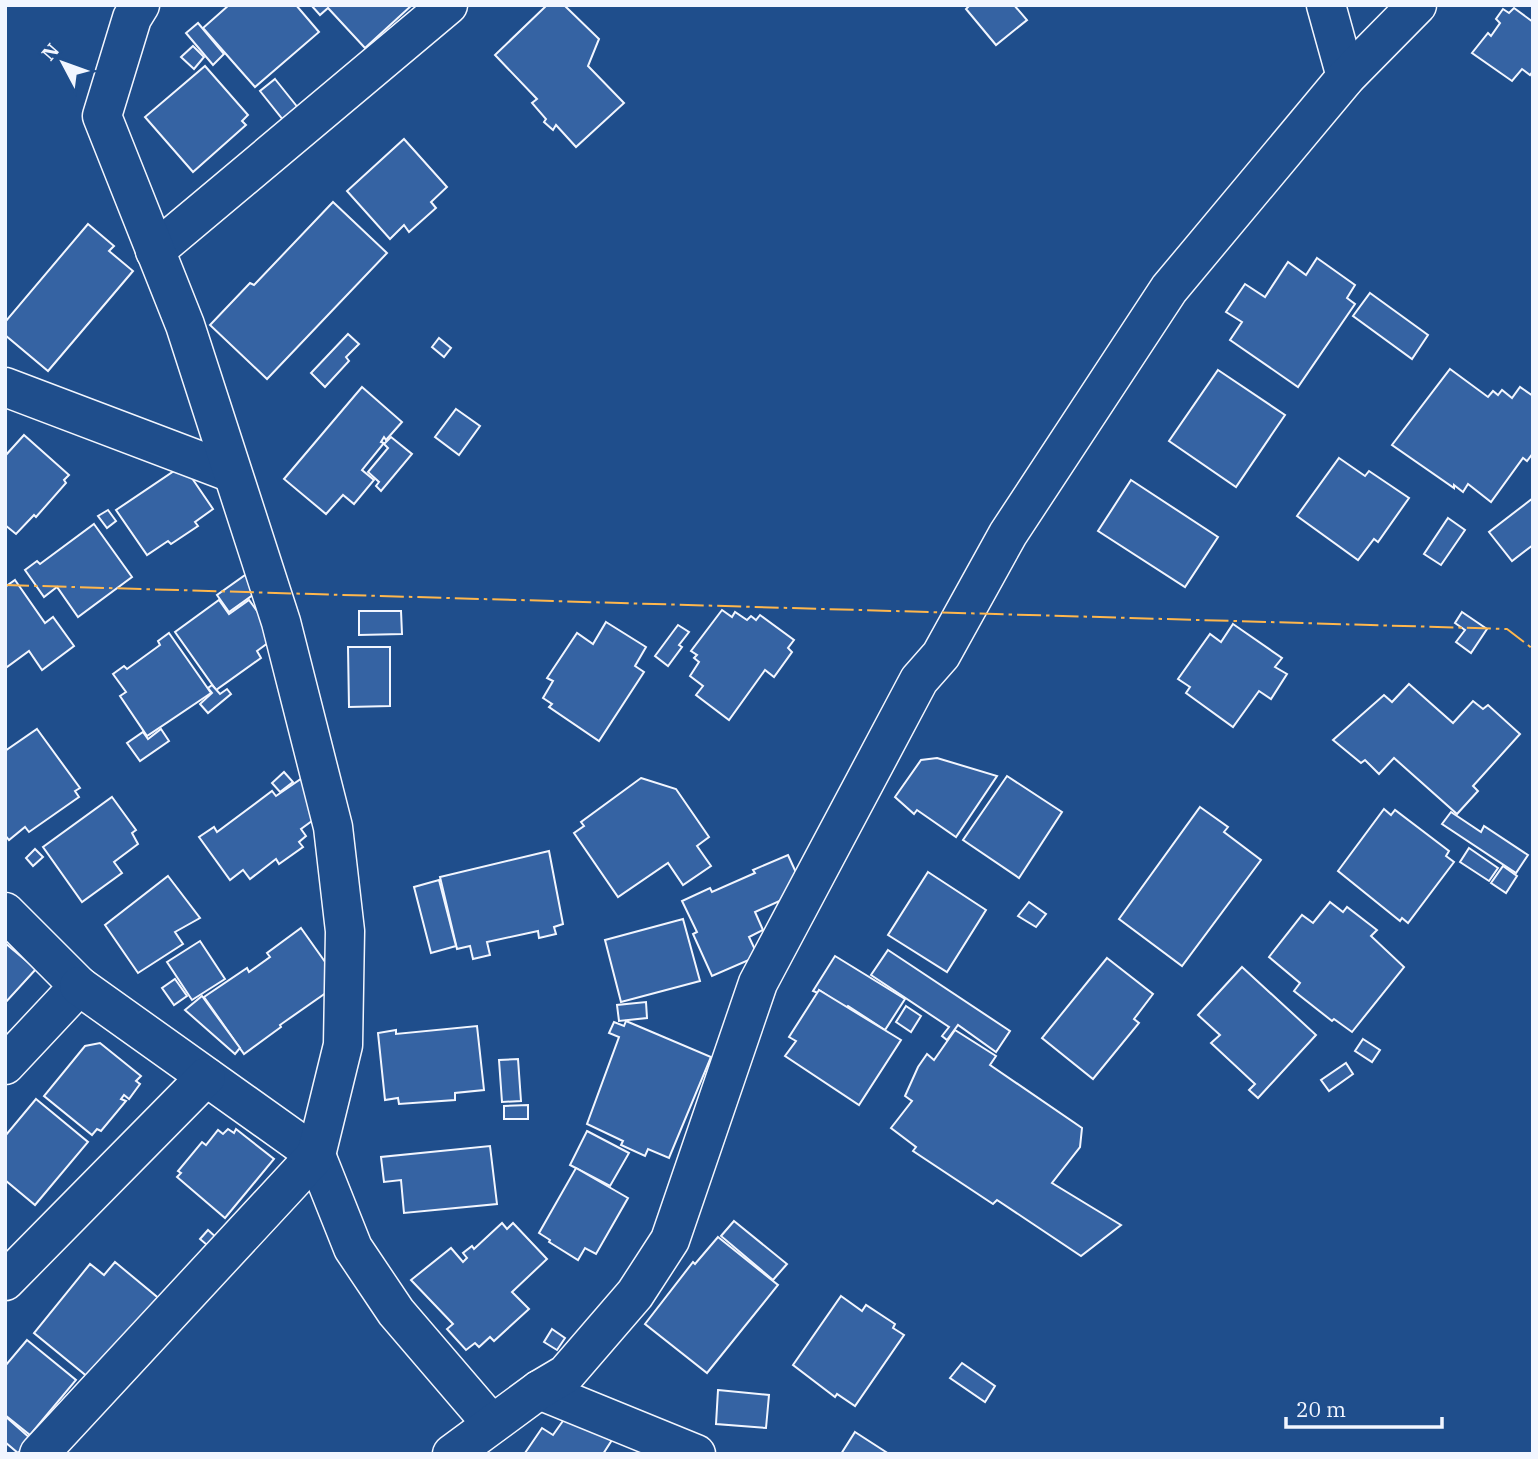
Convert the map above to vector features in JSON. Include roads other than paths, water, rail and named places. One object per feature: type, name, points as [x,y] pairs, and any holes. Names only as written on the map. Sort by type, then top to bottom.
[{"type":"street","points":[[38,1454],[316,1156],[343,1045],[345,931],[333,827],[281,622],[185,326],[102,117],[132,18],[140,5]]},
{"type":"street","points":[[155,251],[448,5]]},
{"type":"street","points":[[1326,5],[1346,78]]},
{"type":"street","points":[[452,1454],[539,1390],[566,1374],[635,1294],[670,1240],[758,983],[919,680],[941,655],[1008,534],[1169,289],[1346,78],[1417,5]]},
{"type":"street","points":[[5,387],[232,472]]},
{"type":"street","points":[[5,912],[79,986],[316,1156],[353,1248],[396,1312],[492,1424]]},
{"type":"street","points":[[5,1065],[79,986]]},
{"type":"street","points":[[5,1281],[206,1077]]},
{"type":"street","points":[[539,1390],[696,1454]]}]
